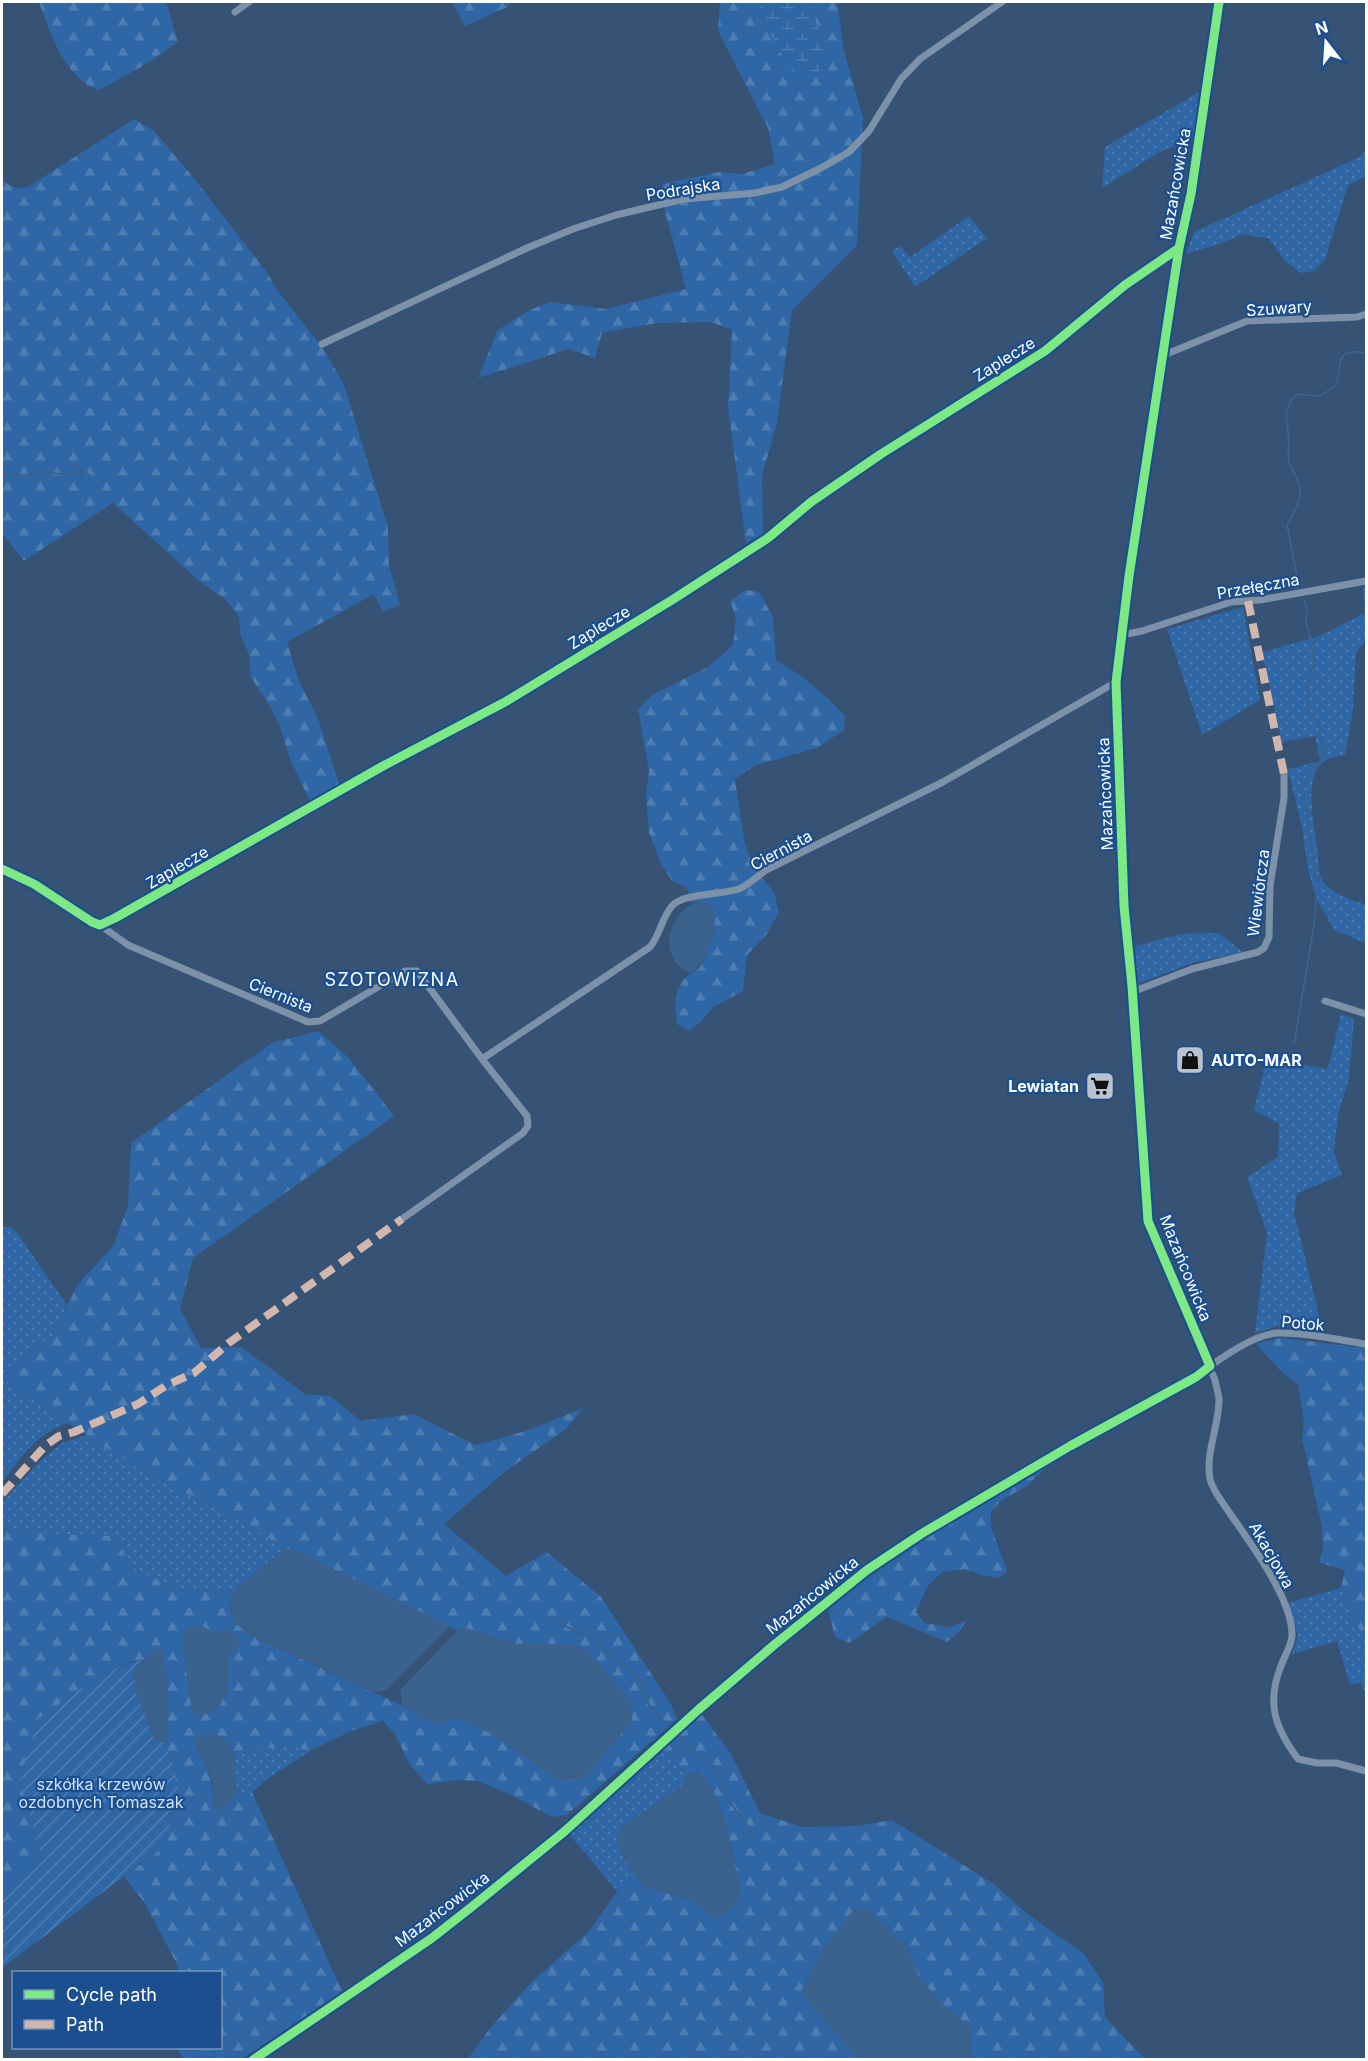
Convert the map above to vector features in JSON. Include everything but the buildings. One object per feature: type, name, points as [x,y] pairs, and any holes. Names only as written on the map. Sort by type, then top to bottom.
[{"type":"street","points":[[235,12],[249,2]]},
{"type":"street","name":"Podrajska","points":[[322,344],[527,248],[573,229],[616,215],[684,199],[755,193],[782,187],[822,168],[849,152],[869,131],[901,79],[920,59],[1002,2]]},
{"type":"street","name":"Mazańcowicka","points":[[253,2060],[432,1938],[474,1905],[565,1832],[698,1710],[867,1570],[921,1534],[1070,1446],[1196,1377],[1210,1366],[1148,1221],[1124,906],[1116,682],[1131,565],[1179,248],[1191,194],[1219,2]]},
{"type":"street","name":"Zaplecze","points":[[100,925],[156,897],[382,766],[505,702],[672,600],[768,538],[811,502],[881,454],[1045,351],[1125,285],[1179,248]]},
{"type":"street","name":"Szuwary","points":[[1164,355],[1247,321],[1357,317],[1366,314]]},
{"type":"street","name":"Przełęczna","points":[[1122,635],[1142,631],[1231,602],[1260,600],[1366,581]]},
{"type":"street","name":"Ciernista","points":[[482,1059],[650,947],[657,938],[671,906],[685,897],[711,895],[741,888],[766,870],[943,783],[1116,682]]},
{"type":"street","name":"Wiewiórcza","points":[[1132,992],[1192,969],[1258,952],[1264,948],[1269,937],[1270,886],[1284,798],[1284,774]]},
{"type":"street","points":[[2,869],[34,884],[100,925]]},
{"type":"street","name":"Ciernista","points":[[100,925],[128,945],[308,1022],[320,1021],[405,970],[417,971],[526,1116],[528,1126],[523,1133],[402,1219]]},
{"type":"street","points":[[1326,1001],[1366,1014]]},
{"type":"street","name":"Potok","points":[[1210,1366],[1255,1340],[1276,1333],[1366,1344]]},
{"type":"street","name":"Akacjowa","points":[[1210,1366],[1219,1399],[1210,1457],[1210,1480],[1274,1582],[1287,1611],[1292,1636],[1274,1686],[1272,1707],[1283,1739],[1298,1760],[1336,1763],[1366,1771]]},
{"type":"green space","points":[[39,2],[166,2],[178,42],[148,63],[99,90],[86,84],[70,68],[57,46]]},
{"type":"green space","points":[[452,2],[511,2],[507,7],[465,26]]},
{"type":"green space","points":[[720,2],[837,2],[844,51],[863,118],[857,245],[792,310],[777,422],[762,476],[763,534],[746,543],[728,408],[732,330],[711,322],[657,323],[602,333],[595,358],[569,349],[478,378],[498,330],[530,310],[550,302],[606,309],[686,289],[664,208],[662,184],[719,172],[742,174],[775,164],[768,128],[718,31]]},
{"type":"green space","points":[[760,2],[810,2],[820,34],[826,67],[814,74],[792,72],[762,19]]},
{"type":"green space","points":[[1199,92],[1193,138],[1158,153],[1102,188],[1105,147]]},
{"type":"green space","points":[[134,119],[154,131],[189,172],[324,350],[344,385],[388,527],[389,565],[400,605],[383,612],[374,594],[287,642],[299,681],[319,721],[340,787],[311,803],[290,759],[280,727],[270,706],[250,676],[249,654],[240,633],[239,617],[225,599],[199,581],[113,503],[24,561],[2,533],[2,181],[16,188],[28,187]]},
{"type":"green space","points":[[1366,151],[1366,176],[1348,185],[1325,260],[1314,271],[1301,273],[1285,261],[1269,239],[1243,234],[1186,254],[1194,232],[1360,157]]},
{"type":"green space","points":[[969,216],[987,238],[915,287],[892,251],[900,246],[910,257]]},
{"type":"green space","points":[[1363,587],[1366,587],[1366,641],[1356,652],[1353,709],[1345,755],[1328,759],[1320,765],[1312,782],[1311,793],[1321,876],[1325,884],[1333,891],[1366,905],[1366,943],[1334,930],[1316,898],[1288,769],[1320,761],[1315,736],[1282,742],[1262,652],[1320,636],[1365,613]]},
{"type":"green space","points":[[745,590],[759,592],[773,617],[776,660],[813,685],[845,716],[844,730],[817,748],[756,765],[735,779],[745,845],[756,871],[774,892],[779,912],[767,934],[747,955],[743,991],[713,1007],[701,1022],[689,1031],[677,1024],[675,1005],[677,993],[687,976],[702,964],[715,929],[702,901],[691,903],[687,887],[672,881],[661,864],[649,833],[646,794],[649,771],[638,709],[652,695],[708,667],[733,645],[736,618],[730,601]]},
{"type":"green space","points":[[1243,607],[1260,700],[1202,735],[1167,629]]},
{"type":"green space","points":[[1218,933],[1243,952],[1192,963],[1137,984],[1133,947],[1180,934]]},
{"type":"green space","points":[[1341,1014],[1354,1019],[1349,1078],[1338,1115],[1334,1153],[1342,1175],[1297,1193],[1294,1211],[1322,1328],[1278,1326],[1255,1333],[1267,1233],[1247,1177],[1278,1157],[1279,1124],[1254,1110],[1267,1057],[1328,1069]]},
{"type":"green space","points":[[318,1031],[350,1059],[394,1116],[193,1258],[180,1309],[201,1348],[241,1347],[305,1394],[330,1396],[361,1421],[414,1414],[475,1445],[526,1431],[583,1408],[566,1429],[503,1473],[444,1524],[506,1576],[547,1552],[601,1597],[671,1704],[677,1719],[567,1815],[552,1817],[511,1795],[478,1781],[457,1780],[427,1784],[410,1765],[395,1734],[383,1721],[351,1731],[310,1751],[282,1747],[234,1755],[227,1742],[195,1746],[207,1768],[215,1807],[231,1801],[237,1793],[252,1792],[342,1991],[242,2059],[184,2059],[177,2049],[222,2049],[222,1971],[178,1971],[177,1964],[144,1902],[124,1877],[158,1851],[172,1762],[164,1743],[168,1737],[166,1674],[154,1651],[146,1659],[134,1661],[108,1672],[38,1719],[20,1779],[42,1860],[2,1889],[2,1526],[12,1532],[111,1536],[138,1572],[187,1591],[233,1592],[230,1610],[248,1634],[436,1723],[460,1717],[488,1732],[608,1748],[632,1721],[567,1644],[515,1644],[466,1628],[457,1631],[294,1550],[284,1549],[253,1527],[142,1471],[2,1380],[2,1375],[52,1336],[78,1284],[114,1245],[128,1205],[131,1143],[272,1043]]},
{"type":"green space","points":[[2,1227],[10,1227],[16,1231],[67,1305],[52,1336],[2,1375]]},
{"type":"green space","points":[[1280,1338],[1366,1348],[1366,1638],[1354,1622],[1341,1588],[1345,1570],[1319,1563],[1323,1548],[1322,1526],[1302,1439],[1304,1422],[1298,1384],[1283,1373],[1256,1344]]},
{"type":"green space","points":[[2,1380],[68,1423],[38,1440],[2,1482]]},
{"type":"green space","points":[[87,1435],[142,1471],[253,1527],[284,1549],[233,1592],[187,1591],[138,1572],[111,1536],[12,1532],[2,1526],[2,1502],[40,1461],[62,1443]]},
{"type":"green space","points":[[1051,1463],[1027,1486],[1002,1500],[991,1511],[991,1527],[1007,1571],[999,1578],[965,1569],[942,1572],[927,1587],[916,1612],[925,1623],[950,1627],[966,1621],[959,1632],[947,1642],[887,1617],[849,1643],[835,1637],[828,1610],[870,1574],[924,1537]]},
{"type":"green space","points":[[1341,1588],[1354,1622],[1366,1638],[1366,1695],[1361,1682],[1350,1685],[1337,1641],[1292,1654],[1298,1635],[1288,1603]]},
{"type":"green space","name":"szkółka krzewów ozdobnych Tomaszak","points":[[146,1659],[133,1671],[155,1740],[164,1743],[172,1762],[180,1801],[158,1851],[2,1968],[2,1889],[42,1860],[20,1779],[38,1719],[103,1675]]},
{"type":"green space","points":[[701,1713],[731,1754],[760,1813],[802,1827],[857,1826],[892,1820],[995,1885],[1026,1913],[1084,1954],[1103,1983],[1105,2017],[1145,2059],[467,2060],[491,2027],[532,1982],[590,1930],[632,1870],[645,1887],[690,1899],[713,1919],[740,1892],[726,1828],[715,1795],[699,1772],[689,1775],[659,1751]]},
{"type":"green space","points":[[293,1746],[310,1751],[267,1779],[252,1792],[237,1793],[234,1755],[260,1749]]},
{"type":"green space","points":[[659,1751],[689,1775],[678,1789],[619,1829],[618,1841],[621,1851],[632,1870],[617,1891],[568,1833]]},
{"type":"shaded area","points":[[702,901],[711,904],[715,921],[714,931],[702,961],[690,973],[679,966],[672,957],[669,946],[670,934],[681,913],[690,905]]},
{"type":"shaded area","points":[[284,1549],[294,1550],[450,1626],[386,1690],[374,1692],[248,1634],[236,1624],[230,1610],[233,1592]]},
{"type":"shaded area","points":[[197,1625],[216,1632],[230,1630],[239,1637],[238,1647],[229,1655],[228,1692],[218,1708],[199,1717],[192,1713],[182,1638],[187,1628]]},
{"type":"shaded area","points":[[466,1628],[515,1644],[567,1644],[586,1649],[632,1703],[632,1721],[584,1779],[560,1781],[488,1732],[460,1717],[436,1724],[403,1706],[400,1690],[457,1631]]},
{"type":"shaded area","points":[[162,1649],[166,1674],[168,1738],[164,1743],[155,1741],[137,1696],[133,1671],[154,1651]]},
{"type":"shaded area","points":[[216,1733],[227,1742],[234,1755],[237,1793],[219,1810],[214,1807],[211,1777],[194,1737]]},
{"type":"shaded area","points":[[699,1772],[712,1791],[723,1816],[740,1887],[735,1905],[713,1919],[690,1899],[645,1887],[623,1858],[617,1841],[619,1829],[678,1789],[689,1775]]},
{"type":"shaded area","points":[[867,1908],[905,1945],[920,1978],[944,2006],[972,2028],[972,2059],[857,2059],[801,1992],[823,1948],[854,1909]]},
{"type":"waterway","points":[[1299,586],[1287,525],[1300,495],[1298,480],[1289,459],[1288,406],[1297,394],[1320,396],[1336,386],[1344,354],[1366,353]]},
{"type":"waterway","points":[[2,472],[22,475],[40,469],[65,474],[73,473],[75,468],[93,477]]},
{"type":"waterway","points":[[1294,1045],[1313,932],[1318,884],[1303,789],[1307,776],[1323,758],[1324,748],[1317,722],[1308,709],[1307,695],[1313,668],[1312,643],[1306,623],[1307,609],[1304,599]]},
{"type":"waterway","points":[[555,1622],[595,1639],[637,1675],[650,1707],[694,1754],[719,1769],[720,1787],[755,1838]]},
{"type":"marked path","points":[[1248,601],[1284,774]]},
{"type":"marked path","points":[[2,1494],[46,1445],[59,1436],[74,1432],[138,1404],[167,1385],[194,1373],[230,1342],[402,1219]]},
{"type":"cycle path","points":[[253,2060],[432,1938],[474,1905],[565,1831],[698,1710],[774,1645],[867,1570],[921,1534],[1070,1446],[1196,1377],[1210,1366],[1148,1221],[1132,986],[1124,906],[1116,682],[1129,576],[1179,248],[1191,194],[1219,2]]},
{"type":"cycle path","points":[[2,869],[34,884],[92,922],[100,925],[115,918],[383,766],[505,702],[672,600],[768,538],[811,502],[881,454],[1045,351],[1125,285],[1179,248]]},
{"type":"place","name":"AUTO-MAR","points":[[1190,1060]]},
{"type":"place","name":"Lewiatan","points":[[1100,1086]]},
{"type":"district","name":"SZOTOWIZNA","points":[[392,980]]}]
